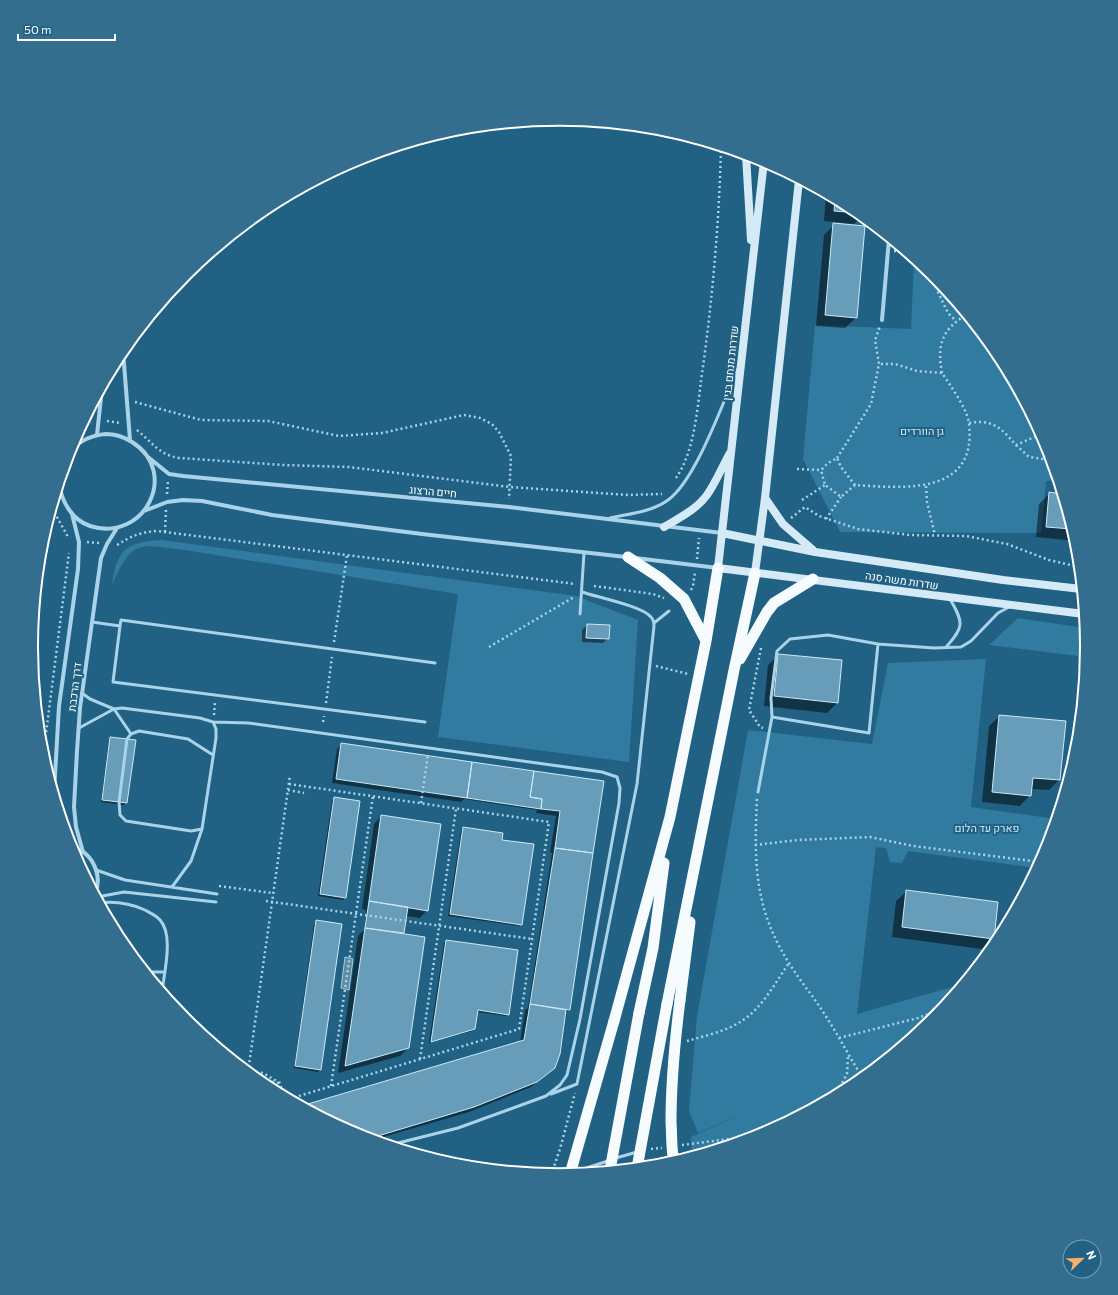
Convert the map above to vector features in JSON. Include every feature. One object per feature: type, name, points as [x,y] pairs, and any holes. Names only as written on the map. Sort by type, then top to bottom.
[{"type":"highway","points":[[628,557],[660,578],[684,599],[706,641]]},
{"type":"highway","points":[[611,1165],[652,948],[670,817],[706,641],[718,568]]},
{"type":"highway","points":[[637,1162],[666,1004],[755,573]]},
{"type":"highway","points":[[734,670],[766,612],[774,603],[813,579]]},
{"type":"highway","points":[[572,1168],[670,817]]},
{"type":"highway","points":[[673,1156],[671,1110],[674,1045],[699,842]]},
{"type":"main road","points":[[746,162],[752,261]]},
{"type":"main road","name":"שדרות מנחם בגין","points":[[718,568],[763,168]]},
{"type":"main road","points":[[755,573],[765,498],[799,185]]},
{"type":"main road","points":[[664,527],[690,511],[708,494],[732,449]]},
{"type":"main road","points":[[765,498],[783,524],[815,552]]},
{"type":"main road","name":"שדרות משה סנה","points":[[722,533],[760,539],[815,552],[1077,589]]},
{"type":"main road","name":"שדרות משה סנה","points":[[718,568],[1079,613]]},
{"type":"street","points":[[882,320],[889,244]]},
{"type":"street","points":[[81,442],[97,435],[111,434],[130,440],[124,362]]},
{"type":"street","points":[[97,435],[100,401]]},
{"type":"street","name":"חיים הרצוג","points":[[130,440],[168,474],[509,507],[722,533]]},
{"type":"street","points":[[61,496],[72,514],[85,524],[100,529],[117,528],[137,519],[152,499],[154,484],[153,470],[148,457]]},
{"type":"street","points":[[144,511],[167,502],[183,500],[202,501],[272,515],[718,568]]},
{"type":"street","name":"דרך הרכבת","points":[[55,777],[59,706],[78,568],[79,542],[72,514]]},
{"type":"street","name":"דרך הרכבת","points":[[83,852],[76,827],[74,807],[82,693],[101,558],[107,544],[117,528]]},
{"type":"street","points":[[80,851],[89,857],[96,870],[97,887]]},
{"type":"lane","points":[[605,519],[639,512],[667,501],[684,485],[691,473],[742,359]]},
{"type":"lane","points":[[580,614],[584,553]]},
{"type":"lane","points":[[398,1143],[458,1128],[577,1084],[637,784],[654,623],[652,618],[646,613],[632,607],[582,592]]},
{"type":"lane","points":[[946,647],[958,634],[962,625],[960,615],[949,598]]},
{"type":"lane","points":[[758,792],[772,717],[771,698],[776,651],[790,639],[828,635],[878,644],[960,647],[971,641],[998,613],[1014,604]]},
{"type":"lane","points":[[654,623],[669,611]]},
{"type":"lane","points":[[425,722],[113,682],[121,620],[435,663]]},
{"type":"lane","points":[[92,622],[120,626]]},
{"type":"lane","points":[[772,717],[869,733],[878,644]]},
{"type":"lane","points":[[82,693],[90,699],[114,709],[132,734]]},
{"type":"lane","points":[[79,728],[114,709],[131,708],[213,722],[248,723],[609,773],[617,777],[620,788],[580,1019],[567,1075],[560,1085],[546,1096]]},
{"type":"lane","points":[[172,887],[191,862],[202,829],[216,729],[213,722]]},
{"type":"lane","points":[[202,829],[190,831],[126,821],[120,814],[118,802],[127,739],[132,734],[139,731],[188,739],[213,755]]},
{"type":"lane","points":[[96,870],[125,880],[217,894]]},
{"type":"lane","points":[[102,896],[124,892],[216,902]]},
{"type":"lane","points":[[105,903],[132,904],[153,914],[161,920],[168,944],[163,986]]},
{"type":"lane","points":[[152,972],[165,972]]},
{"type":"lane","points":[[589,1167],[645,1149]]},
{"type":"lane","points":[[631,1154],[634,1163]]},
{"type":"path","points":[[675,479],[686,454],[693,431],[704,360],[720,212],[721,152]]},
{"type":"path","points":[[937,290],[948,313],[956,321]]},
{"type":"path","points":[[837,458],[841,467],[856,484],[892,487],[926,486],[951,476],[968,455],[969,423],[959,400],[942,373],[939,355],[944,332],[962,317]]},
{"type":"path","points":[[796,469],[821,470],[828,463],[837,458],[871,404],[879,364],[875,340],[882,320]]},
{"type":"path","points":[[879,364],[895,364],[918,371],[942,373]]},
{"type":"path","points":[[126,400],[202,420],[268,421],[338,436],[382,433],[464,416],[480,418],[492,424],[499,432],[511,456],[509,507]]},
{"type":"path","points":[[89,424],[98,421],[113,421],[128,425],[138,431],[159,452],[170,457],[219,462],[349,467],[510,487],[628,495],[661,494],[666,489]]},
{"type":"path","points":[[969,423],[980,421],[994,424],[1029,457],[1044,459]]},
{"type":"path","points":[[1016,445],[1034,436]]},
{"type":"path","points":[[821,470],[825,485],[841,497]]},
{"type":"path","points":[[826,519],[841,497],[856,484]]},
{"type":"path","points":[[802,500],[825,485]]},
{"type":"path","points":[[926,486],[935,535]]},
{"type":"path","points":[[661,494],[667,501]]},
{"type":"path","points":[[783,524],[805,507],[826,519],[858,529],[910,535],[966,536],[1007,544],[1049,560],[1074,566]]},
{"type":"path","points":[[46,736],[71,541],[56,514]]},
{"type":"path","points":[[684,599],[693,586],[700,530]]},
{"type":"path","points":[[71,541],[117,545],[128,537],[142,532],[157,531],[653,594],[668,602]]},
{"type":"path","points":[[323,722],[347,555]]},
{"type":"path","points":[[489,647],[582,592]]},
{"type":"path","points":[[762,645],[749,710],[760,727],[769,731]]},
{"type":"path","points":[[666,668],[698,676]]},
{"type":"path","points":[[214,711],[215,706]]},
{"type":"path","points":[[421,803],[428,748]]},
{"type":"path","points":[[250,1066],[272,893],[290,775]]},
{"type":"path","points":[[289,784],[312,786],[549,822],[519,1029],[295,1097]]},
{"type":"path","points":[[288,790],[304,792]]},
{"type":"path","points":[[758,792],[755,845],[757,879],[765,914],[789,963],[826,1016],[848,1056],[859,1073]]},
{"type":"path","points":[[331,1086],[373,796]]},
{"type":"path","points":[[420,1059],[456,808]]},
{"type":"path","points":[[755,845],[798,840],[870,837],[913,846],[1034,861]]},
{"type":"path","points":[[217,885],[272,893]]},
{"type":"path","points":[[266,901],[532,939]]},
{"type":"path","points":[[686,1041],[728,1028],[745,1019],[764,998],[789,963]]},
{"type":"path","points":[[839,1038],[929,1014]]},
{"type":"path","points":[[841,1086],[847,1074],[848,1056]]},
{"type":"path","points":[[258,1072],[263,1073],[280,1083],[281,1088]]},
{"type":"path","points":[[271,1082],[280,1083]]},
{"type":"path","points":[[553,1168],[577,1084]]},
{"type":"path","points":[[676,1146],[732,1139]]},
{"type":"path","points":[[645,1149],[668,1147]]},
{"type":"green space","name":"גן הוורדים","points":[[914,266],[951,304],[972,330],[1010,387],[1026,417],[1052,481],[1046,481],[1041,533],[840,532],[803,459],[815,325],[911,329]]},
{"type":"green space","points":[[162,540],[576,596],[638,620],[629,762],[438,737],[458,594],[156,546],[138,548],[132,552],[119,570],[112,585],[117,563],[125,550],[140,543]]},
{"type":"green space","points":[[1018,618],[1079,627],[1080,656],[989,645]]},
{"type":"green space","name":"פארק עד הלום","points":[[986,659],[971,807],[1051,818],[1040,847],[1031,867],[908,851],[902,863],[890,862],[886,848],[876,847],[857,1014],[955,986],[903,1039],[848,1081],[789,1115],[758,1129],[692,1151],[691,1137],[746,1112],[698,1133],[689,1111],[697,1016],[748,730],[872,744],[888,663]]},
{"type":"shaded area","points":[[345,957],[353,959],[349,990],[341,988]]},
{"type":"building","points":[[834,205],[845,212],[834,211]]},
{"type":"building","points":[[833,223],[865,226],[857,318],[825,315]]},
{"type":"building","points":[[1049,492],[1056,493],[1066,529],[1046,527]]},
{"type":"building","points":[[587,624],[610,625],[609,639],[586,638]]},
{"type":"building","points":[[778,654],[842,660],[838,703],[774,696]]},
{"type":"building","points":[[999,715],[1066,721],[1060,780],[1033,778],[1031,796],[992,792]]},
{"type":"building","points":[[110,737],[136,740],[127,803],[102,800]]},
{"type":"building","points":[[341,743],[472,762],[467,798],[336,779]]},
{"type":"building","points":[[472,762],[534,771],[530,797],[542,799],[541,809],[467,798]]},
{"type":"building","points":[[534,771],[604,781],[593,853],[555,848],[560,811],[541,809],[542,799],[530,797]]},
{"type":"building","points":[[334,797],[360,801],[346,898],[320,894]]},
{"type":"building","points":[[381,815],[441,824],[428,911],[369,901]]},
{"type":"building","points":[[463,827],[503,833],[502,840],[534,844],[522,925],[450,914]]},
{"type":"building","points":[[555,848],[593,853],[570,1010],[530,1004]]},
{"type":"building","points":[[906,890],[998,902],[995,933],[991,939],[902,927]]},
{"type":"building","points":[[369,901],[408,907],[404,933],[365,928]]},
{"type":"building","points":[[316,920],[342,924],[321,1070],[295,1066]]},
{"type":"building","points":[[365,928],[425,937],[409,1048],[345,1066]]},
{"type":"building","points":[[446,940],[518,950],[509,1015],[478,1010],[475,1029],[431,1042]]},
{"type":"building","points":[[530,1004],[566,1010],[560,1054],[555,1068],[537,1082],[474,1107],[378,1136],[360,1129],[308,1104],[524,1040]]}]
